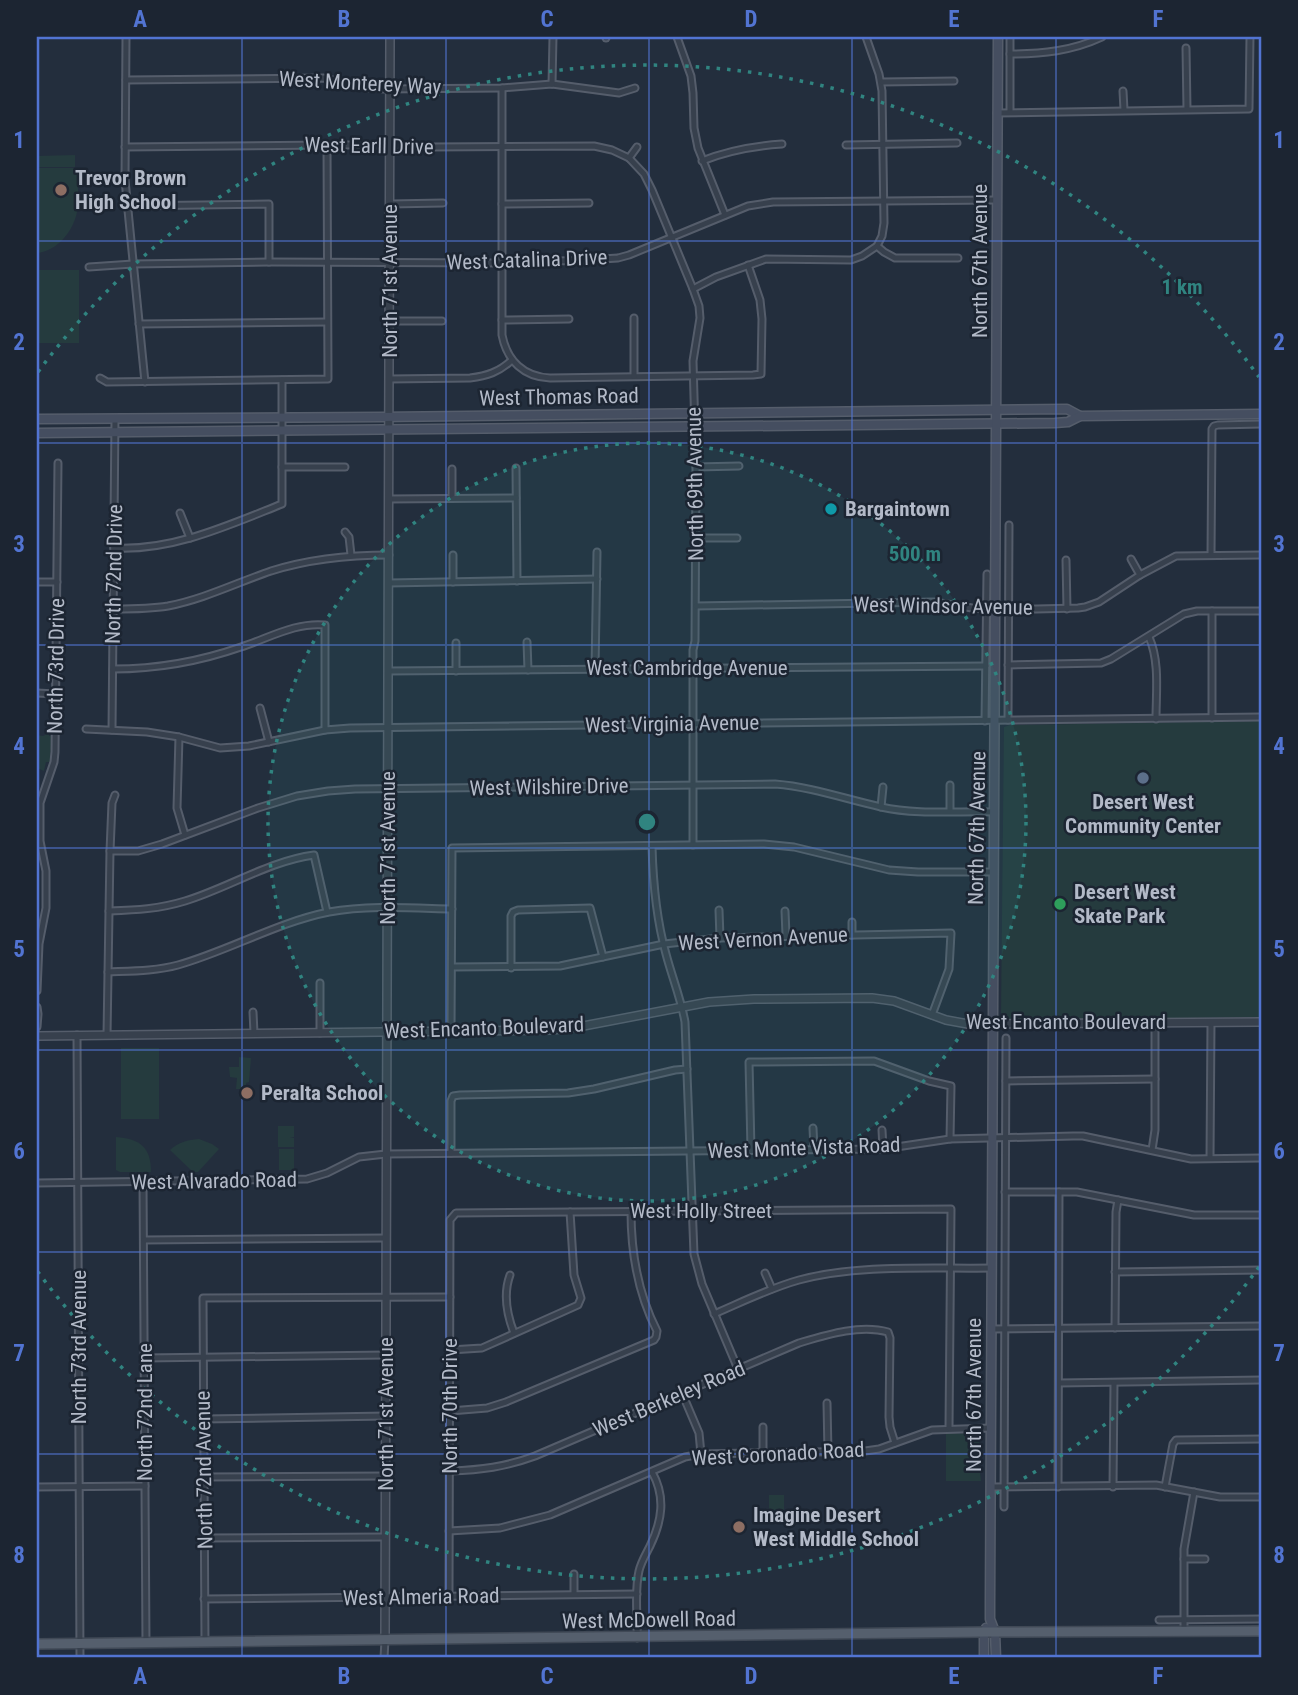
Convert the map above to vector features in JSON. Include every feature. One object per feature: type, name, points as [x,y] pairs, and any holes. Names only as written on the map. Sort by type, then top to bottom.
[{"type":"main road","name":"North 67th Avenue","points":[[996,1658],[995,1632],[990,1619],[998,37]]},
{"type":"main road","name":"West Thomas Road","points":[[37,419],[1067,409],[1080,416]]},
{"type":"main road","points":[[657,414],[657,427]]},
{"type":"main road","name":"West Thomas Road","points":[[37,433],[997,424],[1068,422],[1080,416],[1261,414]]},
{"type":"main road","points":[[557,415],[557,428]]},
{"type":"main road","name":"North 67th Avenue","points":[[984,1658],[984,1632],[990,1619]]},
{"type":"main road","name":"West McDowell Road","points":[[37,1644],[1261,1631]]},
{"type":"street","points":[[126,37],[125,180],[145,382]]},
{"type":"street","name":"North 71st Avenue","points":[[384,1658],[390,37]]},
{"type":"street","points":[[552,84],[553,37]]},
{"type":"street","points":[[677,37],[691,76],[695,134],[702,161],[725,215]]},
{"type":"street","points":[[693,289],[766,259],[851,260],[862,257],[877,246],[883,231],[881,82],[866,37]]},
{"type":"street","points":[[1010,37],[1010,112]]},
{"type":"street","points":[[1010,54],[1063,50],[1102,37]]},
{"type":"street","points":[[997,113],[1249,109],[1250,37]]},
{"type":"street","points":[[1186,48],[1187,109]]},
{"type":"street","name":"West Monterey Way","points":[[126,80],[323,78],[370,88],[502,88],[552,84],[619,93],[635,88]]},
{"type":"street","points":[[881,82],[954,81]]},
{"type":"street","points":[[502,88],[503,343],[512,360],[523,371],[542,377],[761,374],[760,300],[748,265]]},
{"type":"street","points":[[1124,91],[1124,110]]},
{"type":"street","points":[[846,145],[957,143]]},
{"type":"street","points":[[702,161],[744,147],[782,144]]},
{"type":"street","points":[[100,379],[107,382],[145,382],[328,379],[327,145]]},
{"type":"street","name":"West Earll Drive","points":[[125,147],[583,145],[612,150]]},
{"type":"street","points":[[629,158],[637,147]]},
{"type":"street","name":"North 69th Avenue","points":[[612,150],[629,158],[648,182],[699,306],[693,376],[696,467],[693,845]]},
{"type":"street","name":"West Catalina Drive","points":[[89,267],[269,262],[502,263],[618,258],[748,206],[773,202],[998,200]]},
{"type":"street","points":[[390,204],[443,203]]},
{"type":"street","points":[[502,204],[589,203]]},
{"type":"street","points":[[128,206],[269,204],[269,262]]},
{"type":"street","points":[[877,246],[895,258],[958,258]]},
{"type":"street","points":[[634,318],[634,376]]},
{"type":"street","points":[[502,320],[569,319]]},
{"type":"street","points":[[390,321],[442,321]]},
{"type":"street","points":[[139,324],[327,322]]},
{"type":"street","points":[[390,379],[470,379],[496,373],[512,360]]},
{"type":"street","points":[[114,548],[170,544],[282,504],[282,380]]},
{"type":"street","name":"North 72nd Drive","points":[[112,730],[115,419]]},
{"type":"street","points":[[1211,555],[1212,429],[1214,426],[1261,424]]},
{"type":"street","name":"North 73rd Drive","points":[[37,991],[39,944],[46,908],[46,871],[40,841],[40,803],[54,762],[58,463]]},
{"type":"street","points":[[696,467],[738,466]]},
{"type":"street","points":[[282,467],[345,467]]},
{"type":"street","points":[[516,468],[517,581]]},
{"type":"street","points":[[452,469],[452,498]]},
{"type":"street","points":[[389,499],[516,498]]},
{"type":"street","points":[[180,513],[190,538]]},
{"type":"street","points":[[1008,720],[1009,525]]},
{"type":"street","points":[[345,532],[349,537],[351,555]]},
{"type":"street","points":[[696,538],[737,538]]},
{"type":"street","points":[[594,669],[597,552]]},
{"type":"street","points":[[114,609],[167,606],[210,594],[272,571],[313,561],[351,555],[389,555]]},
{"type":"street","points":[[453,555],[453,582]]},
{"type":"street","name":"West Windsor Avenue","points":[[696,606],[934,602],[996,610],[1085,607],[1176,556],[1261,555]]},
{"type":"street","points":[[1131,559],[1140,575]]},
{"type":"street","points":[[1066,560],[1067,608]]},
{"type":"street","name":"North 67th Avenue","points":[[985,721],[987,574]]},
{"type":"street","points":[[388,583],[597,579]]},
{"type":"street","points":[[37,582],[57,582]]},
{"type":"street","points":[[1008,665],[1101,663],[1184,614],[1197,611],[1261,611]]},
{"type":"street","points":[[1212,611],[1212,718]]},
{"type":"street","points":[[113,668],[141,669],[192,662],[301,626],[325,625],[325,730]]},
{"type":"street","points":[[1149,637],[1156,662],[1156,719]]},
{"type":"street","points":[[527,642],[528,670]]},
{"type":"street","points":[[456,643],[456,671]]},
{"type":"street","name":"West Cambridge Avenue","points":[[388,671],[986,666]]},
{"type":"street","points":[[37,693],[56,694]]},
{"type":"street","points":[[260,708],[269,742]]},
{"type":"street","name":"West Virginia Avenue","points":[[86,729],[147,732],[220,748],[249,746],[325,730],[388,727],[1261,718]]},
{"type":"street","points":[[179,737],[177,808],[185,835]]},
{"type":"street","name":"West Wilshire Drive","points":[[110,851],[138,851],[162,844],[297,796],[328,791],[388,788],[775,784],[820,790],[881,807],[907,811],[994,812]]},
{"type":"street","points":[[950,785],[950,811]]},
{"type":"street","points":[[881,807],[883,787]]},
{"type":"street","points":[[107,1035],[110,851],[112,803],[115,795]]},
{"type":"street","points":[[451,1031],[452,848],[764,844],[794,846],[888,870],[993,872]]},
{"type":"street","points":[[652,846],[656,912],[685,1022],[694,1254],[702,1284],[738,1368]]},
{"type":"street","points":[[109,911],[147,910],[186,901],[300,857],[314,855],[327,912]]},
{"type":"street","points":[[37,880],[46,880]]},
{"type":"street","points":[[108,972],[176,966],[327,912],[388,908],[452,909]]},
{"type":"street","points":[[511,968],[511,916],[518,910],[590,908],[603,957]]},
{"type":"street","points":[[719,910],[720,938]]},
{"type":"street","points":[[785,911],[786,935]]},
{"type":"street","points":[[852,922],[852,935]]},
{"type":"street","name":"West Vernon Avenue","points":[[452,967],[560,966],[664,944],[720,938],[951,933],[949,969],[932,1015]]},
{"type":"street","points":[[320,983],[320,1033]]},
{"type":"street","name":"West Encanto Boulevard","points":[[37,1036],[552,1030],[681,1006],[733,1000],[872,998],[894,1001],[946,1020],[968,1024],[1261,1022]]},
{"type":"street","points":[[37,1007],[37,1027]]},
{"type":"street","points":[[253,1012],[254,1033]]},
{"type":"street","points":[[1152,1150],[1155,1130],[1155,1023]]},
{"type":"street","points":[[1210,1158],[1211,1023]]},
{"type":"street","name":"North 73rd Avenue","points":[[77,1035],[80,1658]]},
{"type":"street","name":"North 67th Avenue","points":[[1004,1507],[1006,1038]]},
{"type":"street","points":[[751,1150],[749,1062],[874,1061],[951,1086],[950,1139]]},
{"type":"street","points":[[451,1153],[453,1096],[568,1093],[687,1069]]},
{"type":"street","points":[[1006,1082],[1155,1079]]},
{"type":"street","points":[[813,1128],[814,1149]]},
{"type":"street","points":[[882,1130],[883,1149]]},
{"type":"street","name":"West Monte Vista Road","points":[[386,1154],[883,1149],[950,1139],[1083,1136],[1191,1159],[1261,1158]]},
{"type":"street","name":"West Alvarado Road","points":[[37,1183],[312,1179],[359,1157],[386,1154]]},
{"type":"street","name":"North 72nd Lane","points":[[143,1182],[146,1643]]},
{"type":"street","points":[[1005,1192],[1083,1193],[1194,1215],[1261,1214]]},
{"type":"street","points":[[1058,1487],[1059,1192]]},
{"type":"street","points":[[1115,1328],[1118,1200]]},
{"type":"street","name":"West Holly Street","points":[[453,1215],[951,1209],[950,1268]]},
{"type":"street","points":[[450,1410],[487,1408],[506,1402],[651,1342],[656,1337],[657,1331],[646,1308],[632,1252],[631,1211]]},
{"type":"street","points":[[450,1350],[482,1348],[580,1303],[572,1251],[570,1212]]},
{"type":"street","name":"North 70th Drive","points":[[449,1596],[450,1220],[453,1215]]},
{"type":"street","points":[[144,1240],[386,1238]]},
{"type":"street","points":[[948,1428],[950,1268]]},
{"type":"street","points":[[714,1314],[800,1280],[856,1270],[992,1268]]},
{"type":"street","points":[[1115,1272],[1261,1270]]},
{"type":"street","points":[[765,1273],[772,1289]]},
{"type":"street","points":[[510,1275],[507,1311],[514,1333]]},
{"type":"street","points":[[386,1297],[450,1297]]},
{"type":"street","name":"North 72nd Avenue","points":[[205,1642],[203,1298],[386,1297]]},
{"type":"street","points":[[992,1329],[1261,1326]]},
{"type":"street","name":"West Berkeley Road","points":[[450,1471],[485,1469],[515,1463],[799,1343],[833,1334],[864,1330],[880,1329],[888,1332],[890,1338],[889,1417],[895,1443]]},
{"type":"street","points":[[144,1358],[386,1355]]},
{"type":"street","points":[[1059,1383],[1261,1380]]},
{"type":"street","points":[[1113,1486],[1114,1382]]},
{"type":"street","points":[[682,1393],[699,1433],[701,1454]]},
{"type":"street","points":[[827,1403],[828,1453]]},
{"type":"street","points":[[203,1419],[386,1416]]},
{"type":"street","points":[[763,1427],[763,1454]]},
{"type":"street","name":"West Coronado Road","points":[[449,1531],[500,1528],[536,1520],[685,1457],[701,1454],[866,1451],[926,1431],[991,1428]]},
{"type":"street","points":[[1165,1487],[1176,1440],[1261,1439]]},
{"type":"street","points":[[637,1638],[639,1569],[656,1534],[660,1517],[660,1496],[652,1472]]},
{"type":"street","points":[[204,1477],[385,1476]]},
{"type":"street","points":[[37,1487],[145,1486]]},
{"type":"street","points":[[991,1487],[1156,1486],[1220,1497],[1261,1497]]},
{"type":"street","points":[[1184,1632],[1184,1541],[1194,1492]]},
{"type":"street","points":[[204,1538],[385,1537]]},
{"type":"street","points":[[1184,1559],[1205,1559]]},
{"type":"street","points":[[573,1574],[574,1594]]},
{"type":"street","name":"West Almeria Road","points":[[204,1599],[637,1594]]},
{"type":"street","points":[[1159,1620],[1261,1619]]},
{"type":"green space","points":[[75,155],[75,167],[37,167],[37,156]]},
{"type":"green space","points":[[37,168],[77,168],[78,207],[75,219],[63,239],[51,249],[37,253]]},
{"type":"green space","points":[[37,270],[79,270],[79,343],[37,343]]},
{"type":"green space","points":[[1261,721],[1261,1017],[1004,1019],[1001,1013],[1004,727]]},
{"type":"green space","points":[[49,733],[49,736],[52,736],[50,762],[46,762],[44,771],[37,768],[37,735]]},
{"type":"green space","points":[[121,1048],[159,1048],[159,1119],[121,1119]]},
{"type":"green space","points":[[239,1057],[251,1058],[246,1089],[236,1089],[237,1078],[230,1077],[229,1067],[239,1067]]},
{"type":"green space","points":[[278,1126],[294,1126],[294,1137],[290,1137],[294,1138],[294,1147],[278,1147]]},
{"type":"green space","points":[[116,1137],[138,1142],[146,1150],[151,1172],[116,1170]]},
{"type":"green space","points":[[199,1139],[219,1149],[198,1172],[193,1172],[170,1150],[183,1142]]},
{"type":"green space","points":[[279,1149],[294,1149],[294,1170],[279,1170]]},
{"type":"green space","points":[[946,1433],[980,1434],[978,1458],[981,1481],[946,1481]]},
{"type":"green space","points":[[769,1495],[784,1495],[784,1520],[769,1520]]},
{"type":"place","name":"Trevor Brown High School","points":[[61,190]]},
{"type":"place","name":"Bargaintown","points":[[831,509]]},
{"type":"place","name":"Desert West Community Center","points":[[1143,778]]},
{"type":"place","name":"Desert West Skate Park","points":[[1060,904]]},
{"type":"place","name":"Peralta School","points":[[247,1093]]},
{"type":"place","name":"Imagine Desert West Middle School","points":[[739,1527]]}]
